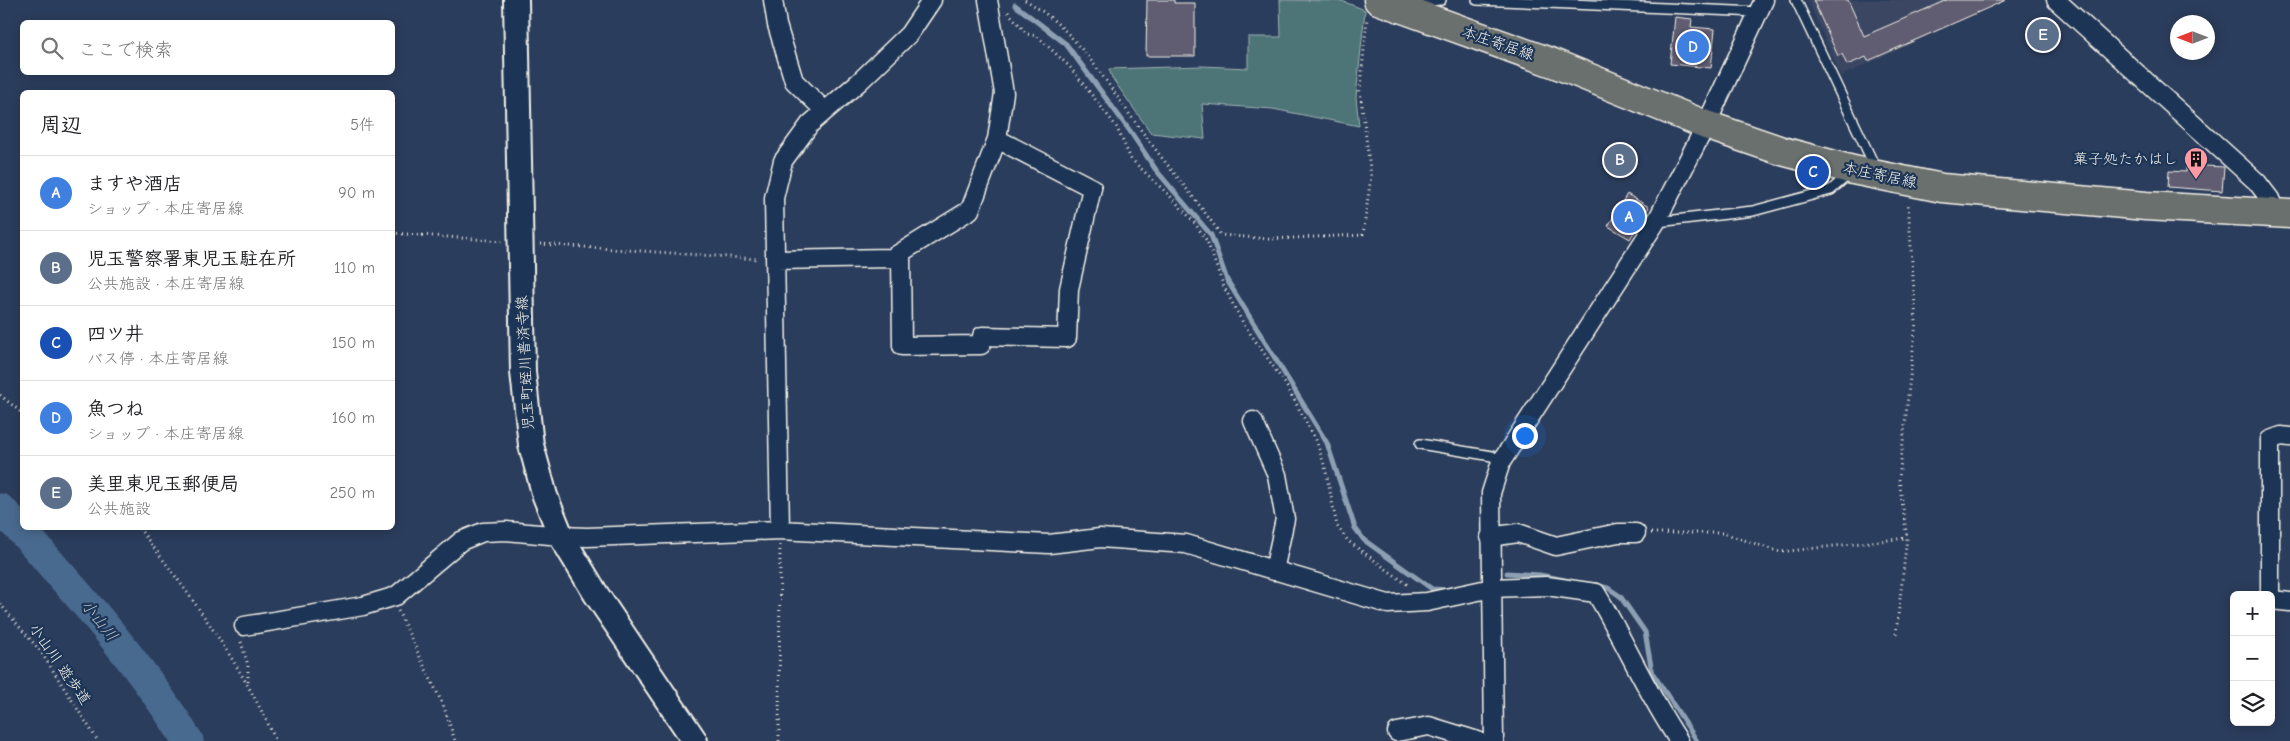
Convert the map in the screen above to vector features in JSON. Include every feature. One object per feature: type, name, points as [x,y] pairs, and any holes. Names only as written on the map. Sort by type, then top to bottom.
[{"type":"main road","name":"児玉町蛭川普済寺線","points":[[516,0],[520,243],[526,414],[531,445],[545,496],[562,536],[596,594],[695,741]]},
{"type":"main road","name":"本庄寄居線","points":[[1377,5],[1553,63],[1706,125],[1782,151],[1866,173],[1942,188],[2146,206],[2283,214]]},
{"type":"street","points":[[773,0],[777,25],[794,81],[825,111]]},
{"type":"street","points":[[780,530],[774,198],[783,162],[810,124],[859,82],[910,34],[932,0]]},
{"type":"street","points":[[775,260],[892,258],[970,210],[997,139],[1004,93],[988,0]]},
{"type":"street","points":[[2056,0],[2257,182],[2283,214]]},
{"type":"street","points":[[1494,741],[1490,537],[1491,493],[1501,462],[1656,222],[1706,125],[1761,6]]},
{"type":"street","points":[[901,253],[902,346],[981,345],[982,336],[1067,338],[1069,289],[1092,188],[997,139]]},
{"type":"street","points":[[1253,421],[1276,475],[1285,519],[1274,572]]},
{"type":"street","points":[[2270,591],[2270,440],[2281,436],[2290,437]]},
{"type":"street","points":[[244,626],[363,606],[396,596],[461,541],[483,532],[506,531],[562,536],[780,530],[1049,544],[1100,538],[1186,544],[1274,572],[1388,604],[1427,602],[1492,588],[1547,586],[1596,593],[1612,620],[1658,712],[1679,741]]},
{"type":"street","points":[[1490,537],[1518,532],[1556,546],[1618,532],[1636,532]]},
{"type":"street","points":[[2275,600],[2290,602]]},
{"type":"street","points":[[1397,732],[1429,726],[1478,741]]},
{"type":"lane","points":[[1377,5],[1442,0]]},
{"type":"lane","points":[[1477,0],[1761,6]]},
{"type":"lane","points":[[1656,222],[1753,211],[1831,190],[1866,173],[1796,0]]},
{"type":"lane","points":[[1420,444],[1492,456],[1501,462]]},
{"type":"path","points":[[988,0],[1009,13],[1027,34],[1038,36],[1070,67],[1116,126],[1131,159],[1194,222],[1207,241],[1224,287],[1243,323],[1286,385],[1316,440],[1325,467],[1337,526],[1348,541],[1418,592],[1427,602]]},
{"type":"path","points":[[1025,0],[1039,8],[1074,38],[1147,139],[1196,198],[1221,235],[1269,239],[1363,235],[1371,176],[1360,91],[1377,5]]},
{"type":"path","points":[[1896,634],[1907,538],[1899,479],[1916,322],[1907,182]]},
{"type":"path","points":[[395,233],[775,260]]},
{"type":"path","points":[[0,395],[20,412]]},
{"type":"path","points":[[141,530],[192,598],[248,685],[260,705],[276,741]]},
{"type":"path","points":[[779,741],[780,530]]},
{"type":"path","points":[[1636,532],[1723,532],[1780,552],[1907,538]]},
{"type":"path","points":[[390,598],[433,681],[455,741]]},
{"type":"path","name":"小山川 遊歩道","points":[[0,604],[41,652],[98,741]]},
{"type":"path","points":[[244,626],[239,635],[248,665],[248,685]]},
{"type":"shaded area","points":[[1808,0],[1985,0],[1989,8],[1841,76]]},
{"type":"green space","points":[[1280,0],[1342,1],[1365,10],[1356,97],[1359,126],[1273,109],[1202,104],[1205,139],[1151,133],[1112,78],[1109,69],[1202,66],[1248,68],[1248,37],[1281,37]]},
{"type":"building","points":[[1147,0],[1174,0],[1174,3],[1195,3],[1195,56],[1146,56]]},
{"type":"building","points":[[1813,0],[1848,0],[1864,36],[1947,0],[2006,0],[1868,61],[1866,57],[1847,65],[1842,54],[1838,56]]},
{"type":"building","points":[[1675,17],[1692,19],[1691,27],[1715,29],[1711,68],[1670,64]]},
{"type":"building","name":"菓子処たかはし","points":[[2186,165],[2224,167],[2222,191],[2168,187],[2169,171],[2186,172]]},
{"type":"building","points":[[1627,194],[1649,207],[1630,239],[1608,226]]},
{"type":"waterway","points":[[1015,5],[1066,44],[1130,131],[1156,170],[1211,235],[1227,280],[1327,443],[1355,528],[1364,540],[1432,589],[1449,590]]},
{"type":"waterway","name":"小山川","points":[[0,509],[20,529]]},
{"type":"waterway","name":"小山川","points":[[21,530],[110,632],[143,674],[188,741]]},
{"type":"waterway","points":[[1507,573],[1540,575],[1570,581]]},
{"type":"waterway","points":[[1596,585],[1608,588],[1620,596],[1645,632],[1652,672],[1697,741]]},
{"type":"place","name":"美里東児玉郵便局","points":[[2043,35]]},
{"type":"place","name":"魚つね","points":[[1693,47]]},
{"type":"place","name":"児玉警察署東児玉駐在所","points":[[1620,160]]},
{"type":"place","name":"四ツ井","points":[[1813,172]]},
{"type":"place","name":"菓子処たかはし","points":[[2196,180]]},
{"type":"place","name":"ますや酒店","points":[[1629,217]]}]
